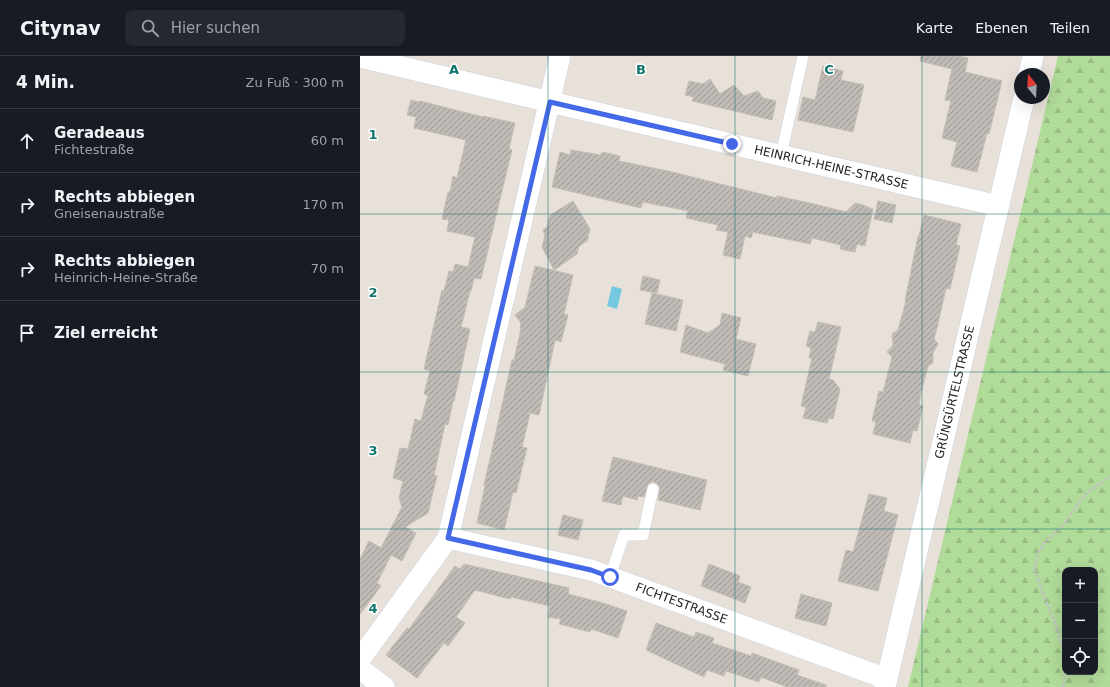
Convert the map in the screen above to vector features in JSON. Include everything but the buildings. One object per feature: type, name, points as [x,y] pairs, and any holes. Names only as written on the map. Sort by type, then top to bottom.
[{"type":"street","points":[[360,659],[448,538],[560,56]]},
{"type":"street","points":[[1030,68],[1033,56]]},
{"type":"street","name":"HEINRICH-HEINE-STRASSE","points":[[360,57],[999,206]]},
{"type":"street","name":"GRÜNGÜRTELSTRASSE","points":[[886,683],[1023,104]]},
{"type":"street","name":"FICHTESTRASSE","points":[[448,538],[591,570],[886,683]]},
{"type":"street","points":[[360,669],[384,687]]},
{"type":"lane","points":[[781,155],[803,56]]},
{"type":"lane","points":[[610,577],[624,535],[642,535],[653,489]]},
{"type":"path","points":[[1063,687],[1064,660],[1058,628],[1034,569],[1038,553],[1044,543],[1064,524],[1086,493],[1110,477]]},
{"type":"green space","points":[[1058,56],[1110,56],[1110,687],[908,687],[1047,104],[1050,104],[1050,90]]},
{"type":"water","points":[[612,286],[622,289],[617,309],[607,306]]},
{"type":"route","points":[[610,577],[591,570],[448,538],[550,102],[732,144]]}]
